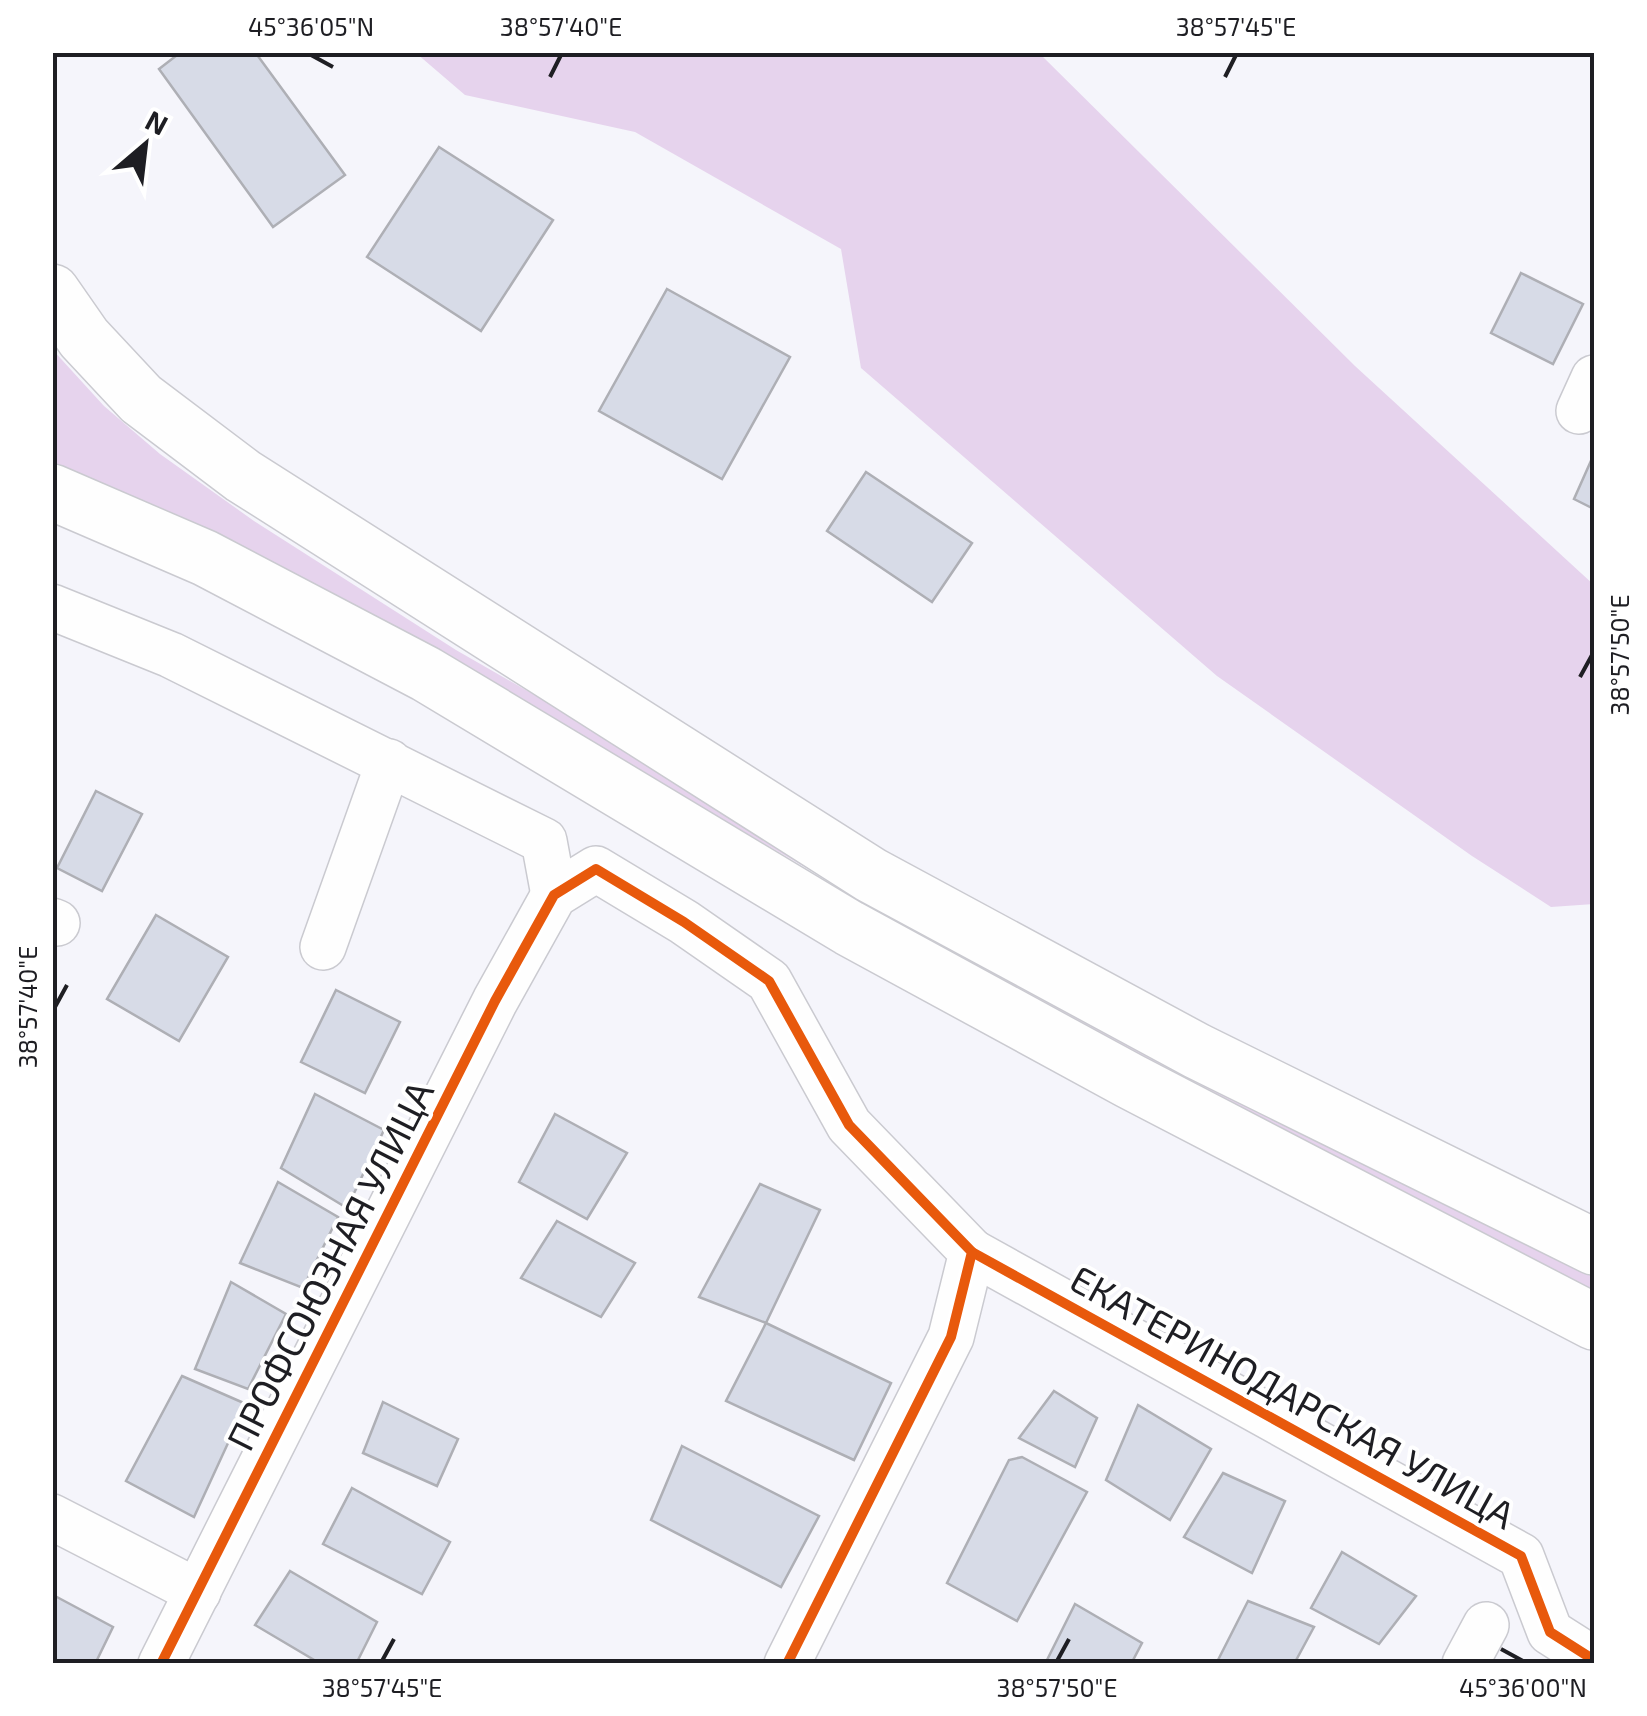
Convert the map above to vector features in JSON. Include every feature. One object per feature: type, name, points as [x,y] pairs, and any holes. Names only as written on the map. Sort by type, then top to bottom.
[{"type":"main road","points":[[52,292],[84,338],[141,399],[244,476],[854,864],[1197,1051],[1594,1247]]},
{"type":"main road","points":[[52,492],[205,558],[426,674],[849,928],[1148,1090],[1594,1322]]},
{"type":"street","points":[[52,607],[171,656],[544,841],[554,895]]},
{"type":"street","points":[[323,946],[389,762]]},
{"type":"street","name":"ЕКАТЕРИНОДАРСКАЯ УЛИЦА","points":[[554,895],[596,869],[684,922],[768,981],[849,1125],[972,1252],[1521,1556],[1550,1632],[1594,1660]]},
{"type":"street","name":"ПРОФСОЮЗНАЯ УЛИЦА","points":[[161,1664],[495,1001],[554,895]]},
{"type":"street","points":[[787,1664],[951,1337],[972,1252]]},
{"type":"street","points":[[52,1516],[198,1592]]},
{"type":"shaded area","points":[[416,53],[1039,53],[1355,366],[1594,585],[1594,904],[1551,907],[1217,676],[861,368],[841,249],[635,132],[465,95]]},
{"type":"shaded area","points":[[52,349],[104,406],[160,454],[254,521],[456,650],[1088,1013],[1594,1270],[1594,1294],[1078,1025],[440,656],[130,497],[53,464]]},
{"type":"building","points":[[181,52],[255,52],[345,175],[273,227],[159,69]]},
{"type":"building","points":[[439,147],[553,220],[481,331],[367,257]]},
{"type":"building","points":[[1521,273],[1583,304],[1553,364],[1491,333]]},
{"type":"building","points":[[667,289],[790,357],[722,479],[599,411]]},
{"type":"building","points":[[1594,454],[1594,509],[1574,499]]},
{"type":"building","points":[[866,472],[972,543],[932,602],[827,531]]},
{"type":"building","points":[[96,791],[142,814],[102,891],[57,868]]},
{"type":"building","points":[[156,915],[228,957],[179,1041],[107,999]]},
{"type":"building","points":[[336,990],[400,1022],[365,1093],[301,1062]]},
{"type":"building","points":[[315,1094],[384,1130],[347,1208],[281,1168]]},
{"type":"building","points":[[555,1114],[627,1153],[587,1219],[519,1182]]},
{"type":"building","points":[[278,1182],[338,1217],[303,1288],[240,1263]]},
{"type":"building","points":[[760,1184],[820,1210],[766,1323],[699,1297]]},
{"type":"building","points":[[557,1221],[635,1263],[601,1317],[521,1278]]},
{"type":"building","points":[[231,1282],[286,1314],[248,1389],[195,1369]]},
{"type":"building","points":[[766,1323],[891,1383],[854,1460],[726,1401]]},
{"type":"building","points":[[182,1376],[246,1404],[194,1517],[126,1481]]},
{"type":"building","points":[[1054,1391],[1097,1418],[1075,1467],[1019,1438]]},
{"type":"building","points":[[383,1402],[458,1439],[437,1486],[363,1453]]},
{"type":"building","points":[[1138,1405],[1211,1449],[1170,1520],[1106,1480]]},
{"type":"building","points":[[682,1446],[819,1516],[781,1587],[651,1520]]},
{"type":"building","points":[[1022,1457],[1087,1492],[1017,1621],[947,1583],[1009,1460]]},
{"type":"building","points":[[1223,1473],[1285,1501],[1252,1573],[1184,1537]]},
{"type":"building","points":[[352,1488],[450,1542],[422,1594],[323,1544]]},
{"type":"building","points":[[1342,1552],[1416,1596],[1379,1644],[1311,1608]]},
{"type":"building","points":[[290,1571],[377,1622],[356,1664],[321,1664],[255,1625]]},
{"type":"building","points":[[55,1596],[113,1627],[95,1664],[52,1664]]},
{"type":"building","points":[[1248,1601],[1314,1627],[1294,1664],[1216,1664]]},
{"type":"building","points":[[1075,1604],[1142,1643],[1131,1664],[1045,1664]]},
{"type":"cycle path","points":[[161,1664],[495,1001],[554,895],[596,869],[684,922],[769,981],[849,1125],[972,1252],[951,1337],[787,1664]]},
{"type":"cycle path","points":[[972,1252],[1521,1556],[1550,1632],[1594,1660]]}]
